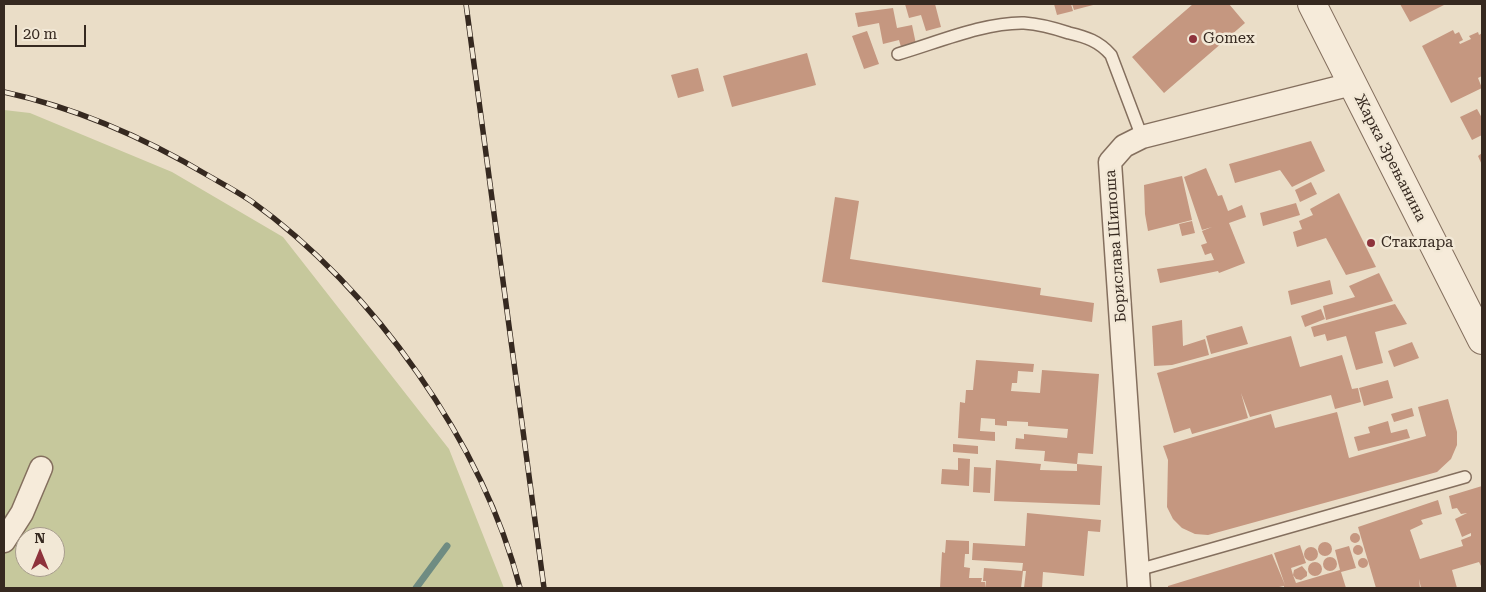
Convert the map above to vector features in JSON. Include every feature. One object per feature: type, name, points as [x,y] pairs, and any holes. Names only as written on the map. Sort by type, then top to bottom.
[{"type":"street","name":"Жарка Зрењанина","points":[[1312,4],[1482,340]]},
{"type":"street","name":"Борислава Шипоша","points":[[1139,579],[1110,162],[1124,146],[1142,137],[1352,84]]},
{"type":"street","points":[[4,541],[22,513],[41,468]]},
{"type":"lane","points":[[898,54],[992,27],[1022,23],[1040,25],[1091,39],[1103,46],[1111,55],[1142,137]]},
{"type":"lane","points":[[1139,579],[1465,477]]},
{"type":"green space","points":[[4,110],[30,113],[172,172],[283,237],[449,449],[504,588],[4,588]]},
{"type":"building","points":[[905,4],[935,4],[941,27],[926,31],[921,15],[909,18]]},
{"type":"building","points":[[1054,4],[1071,4],[1073,11],[1057,15]]},
{"type":"building","points":[[1072,4],[1097,4],[1074,10]]},
{"type":"building","points":[[1193,4],[1229,4],[1245,23],[1164,93],[1132,57]]},
{"type":"building","points":[[1400,4],[1446,4],[1410,22]]},
{"type":"building","points":[[893,8],[897,28],[912,25],[916,44],[901,47],[899,40],[883,44],[879,23],[858,27],[855,13]]},
{"type":"building","points":[[1453,30],[1455,34],[1459,32],[1463,40],[1459,42],[1460,44],[1471,39],[1469,36],[1478,32],[1479,35],[1482,33],[1482,76],[1478,78],[1482,88],[1451,103],[1422,46]]},
{"type":"building","points":[[867,31],[879,64],[864,69],[852,36]]},
{"type":"building","points":[[807,53],[816,85],[732,107],[723,76]]},
{"type":"building","points":[[698,68],[704,91],[678,98],[671,75]]},
{"type":"building","points":[[1477,109],[1482,118],[1482,135],[1472,140],[1460,117]]},
{"type":"building","points":[[1311,141],[1325,171],[1292,187],[1280,170],[1235,183],[1229,164]]},
{"type":"building","points":[[1482,153],[1482,165],[1478,156]]},
{"type":"building","points":[[1206,168],[1218,196],[1222,195],[1228,211],[1242,205],[1246,217],[1229,223],[1245,263],[1219,273],[1218,271],[1160,283],[1157,269],[1214,260],[1211,253],[1205,255],[1201,245],[1207,243],[1202,231],[1212,227],[1202,230],[1184,177]]},
{"type":"building","points":[[1182,176],[1192,220],[1148,231],[1145,214],[1144,185]]},
{"type":"building","points":[[1311,182],[1317,194],[1300,202],[1295,190]]},
{"type":"building","points":[[1339,193],[1376,267],[1346,275],[1326,238],[1297,247],[1293,232],[1302,229],[1299,221],[1313,215],[1310,209]]},
{"type":"building","points":[[835,197],[859,201],[850,259],[1041,288],[1040,295],[1094,303],[1092,322],[822,282]]},
{"type":"building","points":[[1296,203],[1300,215],[1263,226],[1260,213]]},
{"type":"building","points":[[1192,221],[1195,233],[1182,236],[1179,224]]},
{"type":"building","points":[[1379,273],[1393,301],[1326,320],[1323,306],[1355,297],[1349,286]]},
{"type":"building","points":[[1330,280],[1333,294],[1291,305],[1288,291]]},
{"type":"building","points":[[1395,304],[1407,324],[1375,332],[1383,363],[1356,370],[1346,336],[1327,341],[1325,334],[1314,337],[1311,327]]},
{"type":"building","points":[[1321,309],[1325,319],[1305,327],[1301,316]]},
{"type":"building","points":[[1182,320],[1183,346],[1205,339],[1209,355],[1172,365],[1154,366],[1152,326]]},
{"type":"building","points":[[1242,326],[1248,344],[1211,354],[1206,336]]},
{"type":"building","points":[[1291,336],[1300,367],[1342,355],[1352,389],[1358,388],[1361,402],[1335,409],[1331,395],[1250,417],[1241,393],[1248,418],[1192,434],[1190,428],[1174,433],[1157,373]]},
{"type":"building","points":[[1412,342],[1419,358],[1394,367],[1388,351]]},
{"type":"building","points":[[976,360],[1034,364],[1033,372],[1018,371],[1017,383],[1012,383],[1011,391],[1040,393],[1042,370],[1099,374],[1093,454],[1078,453],[1077,464],[1044,461],[1045,451],[1015,449],[1016,438],[1024,439],[1024,434],[1067,438],[1068,429],[1028,426],[1028,422],[1007,421],[1007,426],[995,425],[995,419],[981,418],[980,431],[995,432],[995,441],[958,438],[960,402],[965,403],[966,390],[973,390]]},
{"type":"building","points":[[1388,380],[1393,398],[1364,406],[1359,388]]},
{"type":"building","points":[[1448,399],[1457,432],[1457,445],[1451,459],[1437,472],[1208,535],[1195,534],[1182,528],[1173,519],[1167,507],[1168,460],[1163,446],[1271,414],[1275,428],[1337,412],[1349,458],[1426,436],[1418,407]]},
{"type":"building","points":[[1412,408],[1414,416],[1394,422],[1391,414]]},
{"type":"building","points":[[1388,421],[1391,433],[1407,429],[1410,438],[1358,451],[1354,437],[1370,433],[1368,427]]},
{"type":"building","points":[[953,444],[978,446],[978,454],[953,452]]},
{"type":"building","points":[[958,458],[970,459],[969,486],[941,484],[942,469],[958,470]]},
{"type":"building","points":[[996,460],[1041,464],[1040,470],[1077,471],[1077,464],[1102,466],[1100,505],[994,501]]},
{"type":"building","points":[[974,467],[991,468],[990,493],[973,492]]},
{"type":"building","points":[[1482,486],[1482,568],[1479,562],[1452,570],[1457,588],[1421,588],[1419,579],[1420,588],[1376,588],[1358,527],[1438,500],[1442,514],[1421,520],[1423,524],[1410,530],[1420,559],[1463,546],[1461,540],[1471,536],[1471,533],[1462,537],[1455,519],[1467,513],[1461,514],[1457,508],[1452,509],[1449,496]]},
{"type":"building","points":[[1027,513],[1101,520],[1100,532],[1088,531],[1084,576],[1043,572],[1042,588],[1024,588],[1026,571],[1022,571],[1023,563],[972,560],[973,543],[1025,546]]},
{"type":"building","points":[[1353,533],[1357,533],[1360,538],[1359,542],[1353,543],[1350,540],[1350,536]]},
{"type":"building","points":[[946,540],[969,541],[969,554],[965,554],[964,567],[970,568],[969,578],[982,578],[981,582],[985,582],[985,588],[940,588],[942,552],[945,553]]},
{"type":"building","points":[[1325,542],[1330,544],[1332,549],[1330,554],[1325,556],[1320,554],[1318,549],[1320,544]]},
{"type":"building","points":[[1300,545],[1306,563],[1291,568],[1296,583],[1340,570],[1335,550],[1349,546],[1356,568],[1341,572],[1346,588],[1284,588],[1284,586],[1274,588],[1168,588],[1168,586],[1272,554],[1285,585],[1274,553]]},
{"type":"building","points":[[1356,545],[1360,545],[1363,550],[1362,554],[1356,555],[1353,552],[1353,548]]},
{"type":"building","points":[[1311,547],[1316,549],[1318,554],[1316,559],[1311,561],[1306,559],[1304,554],[1306,549]]},
{"type":"building","points":[[1330,557],[1335,559],[1337,564],[1335,569],[1330,571],[1325,569],[1323,564],[1325,559]]},
{"type":"building","points":[[1361,558],[1365,558],[1368,563],[1367,567],[1361,568],[1358,565],[1358,561]]},
{"type":"building","points":[[1315,562],[1320,564],[1322,569],[1320,574],[1315,576],[1310,574],[1308,569],[1310,564]]},
{"type":"building","points":[[1302,566],[1307,572],[1307,576],[1301,580],[1296,579],[1293,575],[1294,570]]},
{"type":"building","points":[[984,568],[1023,571],[1021,588],[985,588],[986,581],[983,581]]},
{"type":"waterway","points":[[416,588],[447,546]]},
{"type":"railway","points":[[466,4],[544,588]]},
{"type":"railway","points":[[4,92],[58,107],[110,126],[185,162],[251,201],[296,237],[339,278],[380,323],[417,373],[451,425],[480,479],[503,533],[520,588]]},
{"type":"place","name":"Gomex","points":[[1193,39]]},
{"type":"place","name":"Стаклара","points":[[1371,243]]}]
